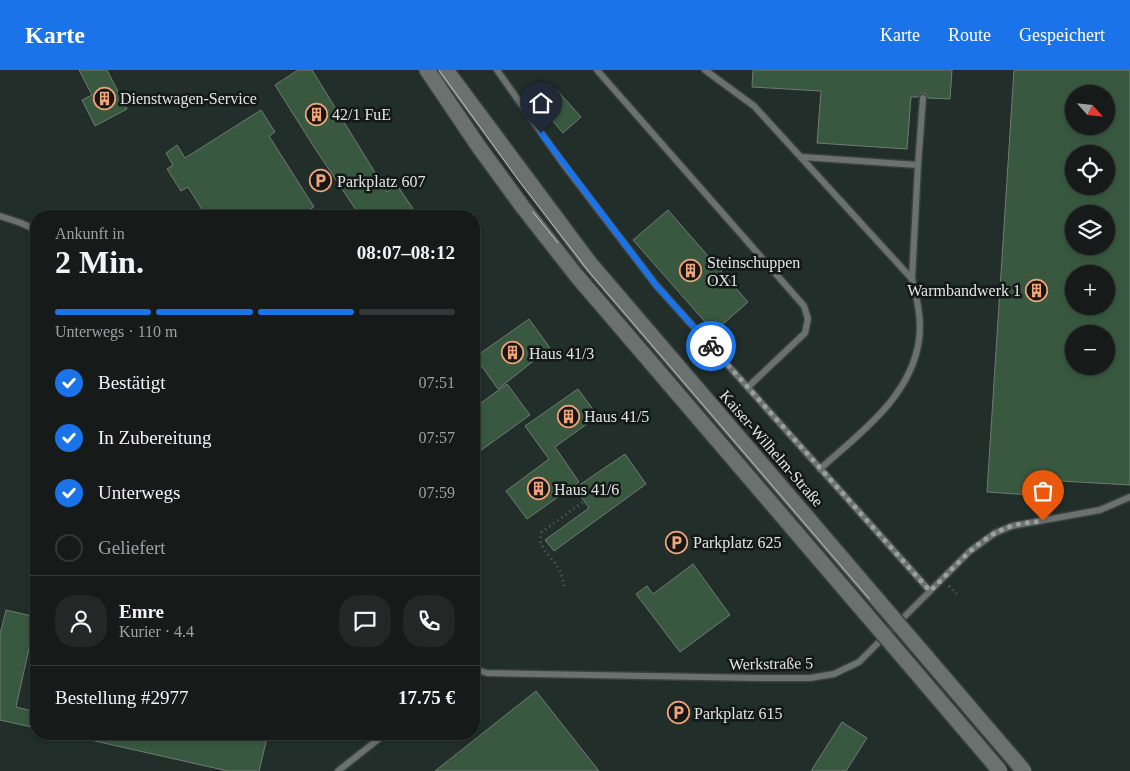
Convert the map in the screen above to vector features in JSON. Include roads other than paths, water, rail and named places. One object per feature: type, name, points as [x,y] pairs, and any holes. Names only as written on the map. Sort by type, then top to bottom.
[{"type":"main road","points":[[427,70],[500,177],[576,275],[1000,771]]},
{"type":"main road","name":"Kaiser-Wilhelm-Straße","points":[[446,70],[589,262],[1024,771]]},
{"type":"lane","points":[[497,70],[564,165],[656,285],[930,591]]},
{"type":"lane","points":[[597,70],[804,306],[808,319],[805,333],[748,387]]},
{"type":"lane","points":[[705,70],[754,106],[912,279]]},
{"type":"lane","points":[[820,469],[886,410],[913,365],[919,339],[919,307],[912,279],[923,98]]},
{"type":"lane","points":[[802,157],[918,165]]},
{"type":"lane","points":[[0,216],[30,227]]},
{"type":"lane","name":"Werkstraße 5","points":[[480,671],[487,673],[757,678],[810,678],[834,674],[859,662],[970,551],[995,533],[1012,526],[1100,510],[1130,498]]},
{"type":"lane","points":[[338,771],[377,740]]},
{"type":"tram line","points":[[439,70],[519,181],[590,273],[1017,771]]},
{"type":"tram line","points":[[533,212],[558,243]]},
{"type":"place","name":"Dienstwagen-Service","points":[[104,98]]},
{"type":"place","name":"42/1 FuE","points":[[316,114]]},
{"type":"place","name":"Parkplatz 607","points":[[321,181]]},
{"type":"place","name":"Steinschuppen OX1","points":[[691,271]]},
{"type":"place","name":"Warmbandwerk 1","points":[[1037,290]]},
{"type":"place","name":"Haus 41/3","points":[[513,353]]},
{"type":"place","name":"Haus 41/5","points":[[568,416]]},
{"type":"place","name":"Haus 41/6","points":[[538,489]]},
{"type":"place","name":"Parkplatz 625","points":[[677,542]]},
{"type":"place","name":"Parkplatz 615","points":[[678,713]]}]
